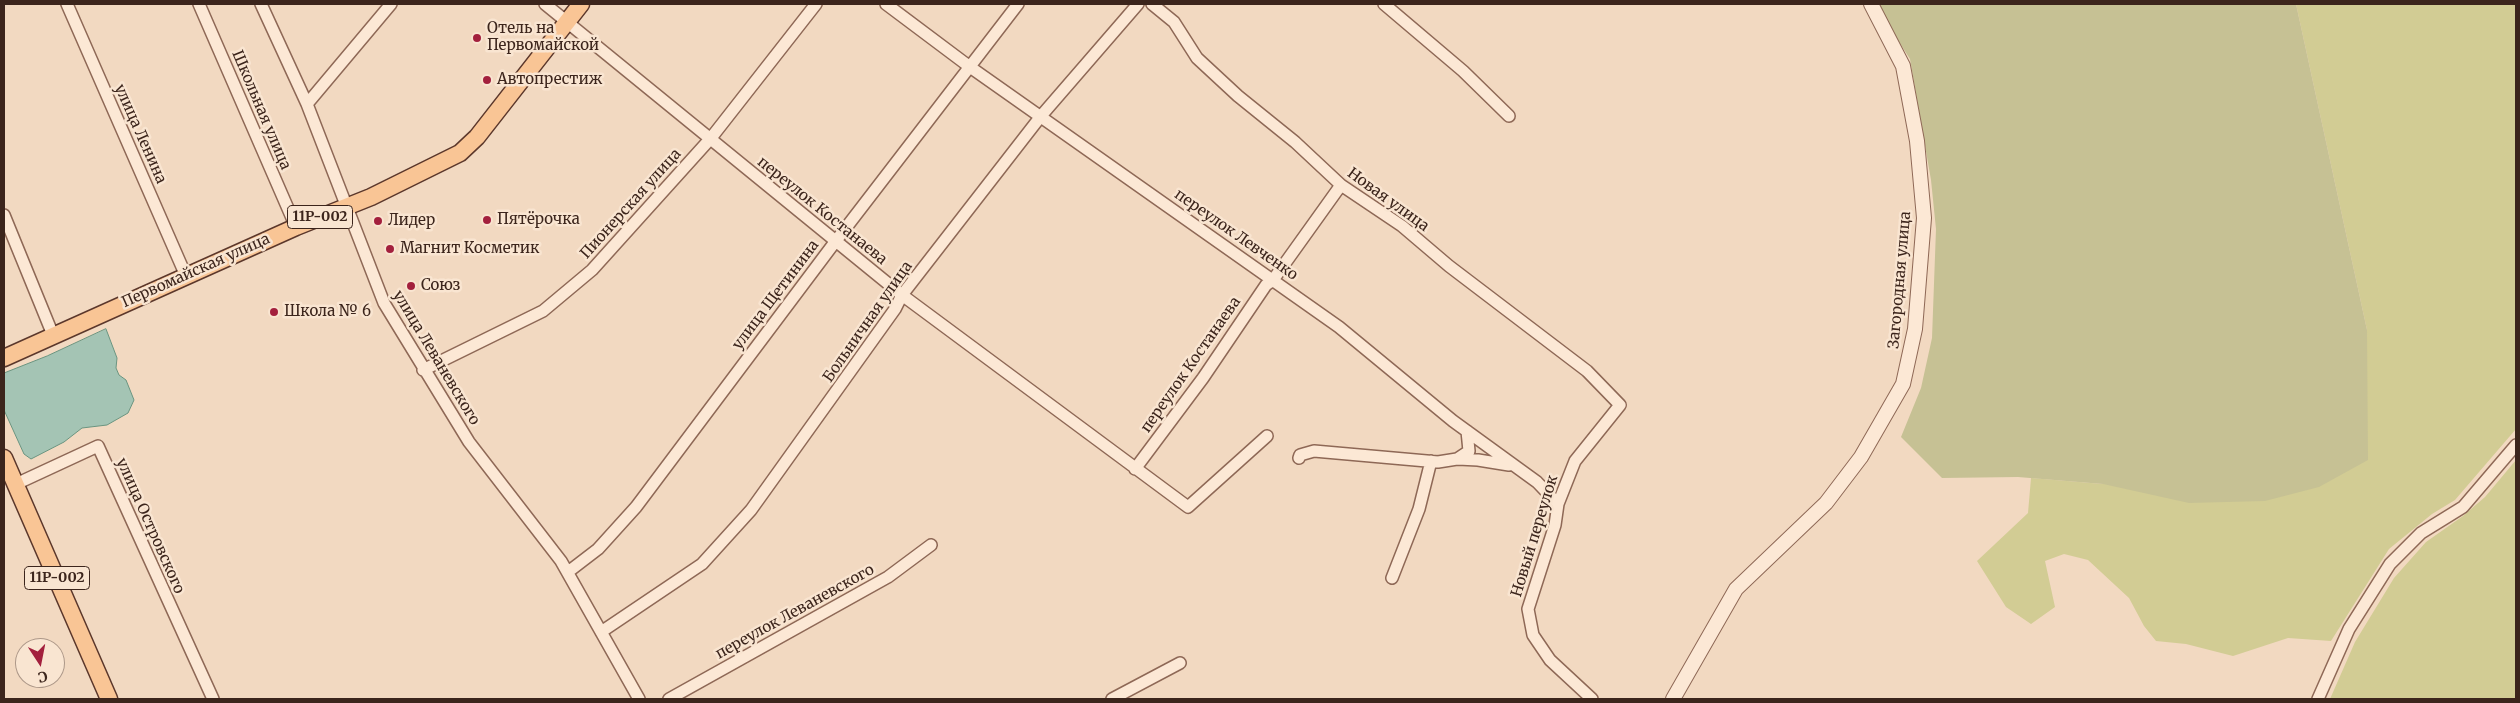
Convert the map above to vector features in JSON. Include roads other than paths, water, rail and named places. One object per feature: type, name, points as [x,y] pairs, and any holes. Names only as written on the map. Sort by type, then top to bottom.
[{"type":"main road","name":"Первомайская улица","points":[[4,358],[296,227],[371,197],[460,153],[477,138],[581,4]]},
{"type":"main road","name":"11Р-002","points":[[4,458],[109,699]]},
{"type":"street","name":"улица Ленина","points":[[67,4],[186,276]]},
{"type":"street","name":"Школьная улица","points":[[199,4],[296,227]]},
{"type":"street","name":"улица Леваневского","points":[[261,4],[306,104],[384,304],[469,442],[532,522],[568,572],[639,699]]},
{"type":"street","points":[[306,104],[391,4]]},
{"type":"street","name":"переулок Костанаева","points":[[545,4],[902,295],[1188,507],[1267,436]]},
{"type":"street","name":"Пионерская улица","points":[[423,370],[543,311],[592,270],[711,138],[816,4]]},
{"type":"street","name":"переулок Левченко","points":[[886,4],[970,66],[1339,327],[1467,432],[1537,482],[1558,504]]},
{"type":"street","name":"улица Щетинина","points":[[568,572],[598,550],[636,507],[835,242],[1018,4]]},
{"type":"street","name":"Больничная улица","points":[[601,632],[702,564],[751,510],[793,455],[895,309],[902,295],[1041,116],[1138,4]]},
{"type":"street","name":"Новая улица","points":[[1152,4],[1174,22],[1197,58],[1238,96],[1295,142],[1341,186],[1402,226],[1449,266],[1587,371],[1620,405]]},
{"type":"street","points":[[1384,4],[1463,71],[1510,116]]},
{"type":"street","name":"Загородная улица","points":[[1672,699],[1736,589],[1826,503],[1861,457],[1903,384],[1915,329],[1924,218],[1918,151],[1903,66],[1871,4]]},
{"type":"street","name":"переулок Костанаева","points":[[1135,469],[1203,378],[1266,285],[1273,280],[1341,186]]},
{"type":"street","points":[[4,215],[53,335]]},
{"type":"street","name":"Новый переулок","points":[[1592,699],[1550,660],[1533,635],[1528,609],[1555,525],[1558,504],[1575,461],[1620,405]]},
{"type":"street","points":[[1458,459],[1470,451],[1467,432]]},
{"type":"street","points":[[2318,699],[2349,629],[2390,564],[2407,544],[2421,533],[2463,507],[2516,445]]},
{"type":"street","name":"улица Островского","points":[[16,484],[98,446],[213,699]]},
{"type":"street","points":[[1299,458],[1305,453],[1329,451],[1431,461],[1478,460],[1516,467]]},
{"type":"street","points":[[1392,578],[1419,509],[1431,461]]},
{"type":"street","name":"переулок Леваневского","points":[[669,699],[888,577],[931,545]]},
{"type":"street","points":[[1112,699],[1180,663]]},
{"type":"place","name":"Отель на Первомайской","points":[[477,38]]},
{"type":"place","name":"Автопрестиж","points":[[487,80]]},
{"type":"place","name":"Пятёрочка","points":[[487,220]]},
{"type":"place","name":"Лидер","points":[[378,221]]},
{"type":"place","name":"Магнит Косметик","points":[[390,249]]},
{"type":"place","name":"Союз","points":[[411,286]]},
{"type":"place","name":"Школа № 6","points":[[274,312]]}]
